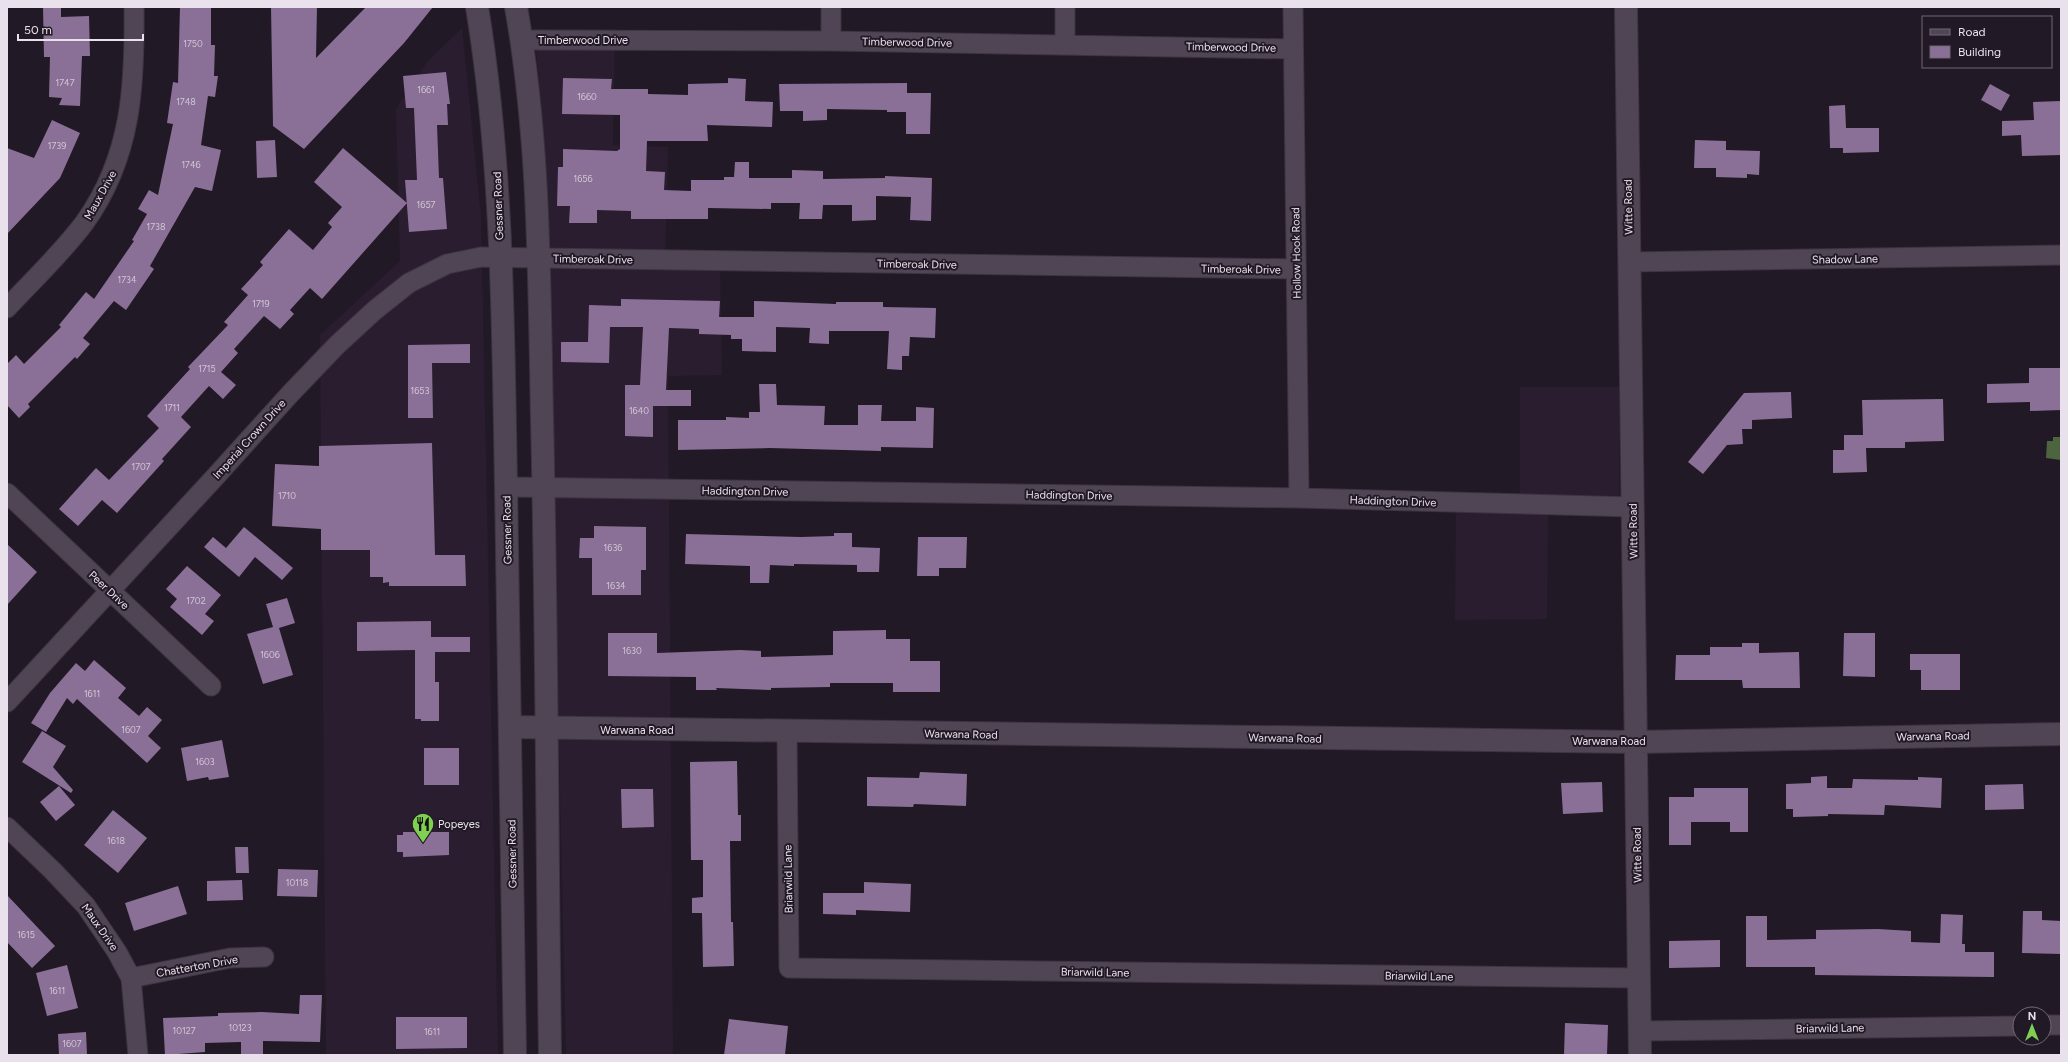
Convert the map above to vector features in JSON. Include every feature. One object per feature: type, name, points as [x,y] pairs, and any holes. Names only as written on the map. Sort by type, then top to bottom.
[{"type":"street","name":"Maux Drive","points":[[7,308],[84,223],[102,195],[115,170],[125,138],[133,84],[134,7]]},
{"type":"street","name":"Gessner Road","points":[[476,7],[496,152],[500,257],[506,487],[515,1055]]},
{"type":"street","points":[[516,7],[522,40],[534,149],[538,258],[544,488],[545,729],[550,1055]]},
{"type":"street","points":[[831,7],[831,41]]},
{"type":"street","points":[[1064,44],[1065,7]]},
{"type":"street","name":"Hollow Hook Road","points":[[1293,7],[1299,498]]},
{"type":"street","name":"Witte Road","points":[[1626,7],[1640,1055]]},
{"type":"street","name":"Timberwood Drive","points":[[522,40],[831,41],[1293,49]]},
{"type":"street","name":"Shadow Lane","points":[[1629,262],[2061,254]]},
{"type":"street","name":"Imperial Crown Drive","points":[[7,702],[216,476],[295,388],[337,345],[375,310],[410,283],[447,264],[481,257],[538,258]]},
{"type":"street","name":"Timberoak Drive","points":[[538,258],[1296,269]]},
{"type":"street","name":"Haddington Drive","points":[[506,487],[1299,498],[1632,507]]},
{"type":"street","name":"Peer Drive","points":[[7,493],[211,686]]},
{"type":"street","name":"Warwana Road","points":[[510,727],[545,729],[1636,742],[2061,734]]},
{"type":"street","name":"Briarwild Lane","points":[[787,731],[789,968],[1639,978]]},
{"type":"street","name":"Maux Drive","points":[[7,827],[54,870],[86,906],[117,952],[131,978],[138,1055]]},
{"type":"street","name":"Chatterton Drive","points":[[131,978],[230,958],[264,957]]},
{"type":"street","name":"Briarwild Lane","points":[[1640,1031],[2012,1026]]},
{"type":"shaded area","points":[[462,28],[481,217],[498,1055],[326,1055],[320,335],[400,261],[396,109],[427,62]]},
{"type":"shaded area","points":[[534,29],[615,29],[613,145],[668,147],[665,259],[720,260],[722,375],[668,376],[673,1055],[566,1055],[547,213],[541,99]]},
{"type":"shaded area","points":[[1520,387],[1619,387],[1619,496],[1520,495]]},
{"type":"shaded area","points":[[2053,437],[2061,437],[2061,460],[2046,458],[2047,441],[2053,441]]},
{"type":"shaded area","points":[[1456,512],[1548,514],[1547,619],[1455,620]]},
{"type":"building","points":[[43,7],[61,7],[61,17],[89,16],[90,56],[82,56],[80,106],[59,105],[62,98],[49,97],[50,57],[44,57]]},
{"type":"building","points":[[180,7],[211,7],[211,45],[215,45],[214,76],[218,76],[215,97],[208,96],[201,145],[221,150],[212,191],[195,187],[150,266],[154,269],[126,310],[114,301],[83,338],[90,344],[77,359],[75,357],[28,404],[30,407],[19,418],[7,405],[7,364],[16,355],[24,364],[61,327],[59,325],[86,292],[94,299],[134,241],[132,240],[147,214],[138,209],[149,190],[158,195],[173,124],[167,123],[173,82],[178,83]]},
{"type":"building","points":[[271,7],[317,7],[316,58],[366,7],[433,7],[404,43],[304,149],[273,126]]},
{"type":"building","points":[[446,72],[450,104],[447,104],[448,125],[437,125],[439,178],[443,178],[447,229],[409,232],[405,180],[417,180],[414,108],[406,108],[403,76]]},
{"type":"building","points":[[563,78],[612,79],[611,89],[648,89],[648,94],[688,95],[688,84],[728,83],[728,78],[746,79],[745,101],[773,102],[772,127],[707,125],[708,141],[647,141],[646,171],[665,172],[664,190],[691,191],[691,180],[724,180],[724,177],[734,177],[735,162],[749,162],[749,178],[792,178],[792,170],[823,171],[823,179],[885,178],[885,176],[932,178],[931,221],[910,220],[911,197],[876,196],[876,220],[852,221],[852,205],[823,205],[822,219],[799,219],[800,203],[771,203],[771,209],[708,208],[708,219],[631,219],[631,211],[597,210],[597,223],[569,223],[570,206],[557,206],[558,167],[563,167],[563,149],[617,151],[620,149],[620,115],[562,114]]},
{"type":"building","points":[[907,83],[907,93],[931,93],[930,134],[906,134],[906,112],[887,112],[887,110],[827,109],[827,120],[803,121],[803,111],[780,111],[779,84]]},
{"type":"building","points":[[1990,84],[2010,95],[2001,111],[1981,100]]},
{"type":"building","points":[[2061,101],[2061,155],[2022,156],[2021,135],[2002,136],[2002,121],[2034,120],[2033,102]]},
{"type":"building","points":[[1845,105],[1846,128],[1879,128],[1879,152],[1843,153],[1843,148],[1830,148],[1829,106]]},
{"type":"building","points":[[52,120],[80,133],[60,178],[7,234],[7,148],[34,158]]},
{"type":"building","points":[[275,140],[277,177],[257,178],[256,141]]},
{"type":"building","points":[[1695,140],[1726,141],[1726,150],[1760,151],[1759,175],[1747,174],[1747,178],[1716,177],[1716,168],[1694,168]]},
{"type":"building","points":[[343,148],[407,203],[322,299],[310,288],[290,310],[294,314],[280,329],[264,316],[234,349],[238,353],[221,372],[236,385],[223,399],[209,386],[181,417],[191,427],[162,459],[164,461],[117,513],[102,500],[78,526],[59,509],[96,468],[109,480],[159,428],[147,416],[190,369],[188,367],[228,325],[224,322],[248,295],[241,289],[263,265],[260,262],[289,229],[313,250],[332,227],[328,223],[342,207],[314,182]]},
{"type":"building","points":[[621,299],[720,301],[719,317],[754,317],[754,301],[836,304],[836,302],[883,302],[883,307],[936,308],[935,338],[910,337],[909,356],[902,356],[902,370],[887,369],[889,331],[829,331],[829,344],[809,343],[810,328],[776,327],[776,352],[742,351],[742,339],[731,339],[731,335],[699,334],[699,329],[669,328],[666,390],[691,390],[691,406],[653,406],[653,437],[625,436],[625,385],[640,385],[643,327],[610,327],[609,363],[561,362],[561,342],[588,342],[589,305],[621,306]]},
{"type":"building","points":[[470,344],[470,363],[432,363],[433,418],[408,418],[408,345]]},
{"type":"building","points":[[2029,368],[2061,368],[2061,410],[2030,411],[2030,402],[1987,403],[1987,384],[2029,383]]},
{"type":"building","points":[[759,384],[776,384],[777,405],[825,406],[824,425],[858,425],[858,405],[882,405],[881,421],[916,421],[916,407],[934,408],[933,448],[881,447],[881,451],[770,448],[678,450],[678,420],[726,420],[726,417],[749,418],[749,412],[760,412]]},
{"type":"building","points":[[1791,392],[1792,418],[1752,420],[1752,429],[1742,429],[1743,444],[1727,445],[1703,474],[1688,462],[1744,393]]},
{"type":"building","points":[[1943,399],[1944,441],[1905,442],[1905,448],[1866,448],[1867,472],[1833,473],[1833,450],[1844,450],[1844,435],[1863,435],[1862,400]]},
{"type":"building","points":[[432,443],[435,555],[465,555],[466,586],[389,586],[389,582],[383,583],[383,577],[370,577],[370,550],[321,550],[321,529],[272,526],[275,464],[319,466],[319,446]]},
{"type":"building","points":[[594,526],[646,527],[646,570],[641,570],[641,595],[592,595],[592,558],[579,558],[580,538],[594,538]]},
{"type":"building","points":[[244,527],[293,568],[282,580],[255,557],[239,577],[204,547],[213,537],[226,548]]},
{"type":"building","points":[[834,533],[852,533],[852,547],[880,548],[879,572],[857,572],[857,565],[770,565],[769,583],[750,583],[750,566],[685,564],[686,534],[801,537],[834,536]]},
{"type":"building","points":[[918,537],[967,537],[966,568],[939,568],[939,576],[917,576]]},
{"type":"building","points":[[7,544],[37,572],[7,605]]},
{"type":"building","points":[[187,566],[221,595],[205,614],[214,621],[202,635],[170,607],[177,599],[166,589]]},
{"type":"building","points":[[287,598],[295,623],[279,628],[293,675],[263,684],[247,634],[273,627],[266,604]]},
{"type":"building","points":[[431,621],[431,637],[470,637],[470,652],[435,652],[435,682],[439,682],[439,721],[421,721],[421,719],[415,719],[415,650],[357,651],[357,622]]},
{"type":"building","points":[[886,630],[886,639],[910,639],[910,661],[940,661],[940,692],[893,692],[893,683],[830,683],[830,687],[771,688],[771,690],[716,688],[717,690],[696,690],[696,677],[608,676],[608,633],[657,633],[657,653],[740,650],[761,651],[761,657],[833,655],[833,631]]},
{"type":"building","points":[[1844,633],[1875,633],[1875,677],[1843,676]]},
{"type":"building","points":[[1742,643],[1759,643],[1759,653],[1799,652],[1800,688],[1743,688],[1742,680],[1675,680],[1676,655],[1710,655],[1710,647],[1742,647]]},
{"type":"building","points":[[1910,654],[1960,654],[1960,690],[1921,690],[1921,670],[1910,670]]},
{"type":"building","points":[[94,660],[126,688],[118,698],[139,716],[147,707],[162,720],[148,736],[161,748],[147,763],[77,699],[73,704],[67,698],[46,732],[31,723],[50,693],[76,663],[85,671]]},
{"type":"building","points":[[42,731],[66,746],[53,767],[73,790],[71,793],[22,762]]},
{"type":"building","points":[[222,740],[229,777],[209,780],[208,777],[187,781],[181,748]]},
{"type":"building","points":[[424,748],[459,748],[459,785],[424,785]]},
{"type":"building","points":[[737,761],[738,815],[741,815],[741,841],[730,841],[731,922],[733,922],[734,966],[703,967],[702,913],[692,913],[692,898],[703,897],[703,860],[691,860],[690,762]]},
{"type":"building","points":[[920,772],[967,774],[966,806],[914,804],[913,807],[867,806],[867,777],[919,778]]},
{"type":"building","points":[[1827,776],[1827,788],[1852,788],[1853,779],[1918,780],[1918,777],[1942,778],[1941,808],[1885,805],[1884,815],[1828,814],[1828,816],[1793,817],[1793,809],[1786,809],[1786,784],[1811,783],[1811,777]]},
{"type":"building","points":[[1602,782],[1603,812],[1563,814],[1561,783]]},
{"type":"building","points":[[2023,784],[2024,809],[1985,810],[1985,785]]},
{"type":"building","points":[[59,786],[75,805],[56,821],[40,802]]},
{"type":"building","points":[[1694,788],[1748,788],[1748,832],[1730,832],[1730,822],[1691,822],[1691,845],[1669,845],[1669,797],[1694,797]]},
{"type":"building","points":[[621,789],[653,789],[654,827],[622,828]]},
{"type":"building","points":[[113,810],[147,838],[118,873],[84,845]]},
{"type":"building","name":"Popeyes","points":[[403,832],[449,832],[449,855],[403,857],[403,852],[397,852],[397,835],[403,835]]},
{"type":"building","points":[[235,847],[248,847],[249,873],[236,873]]},
{"type":"building","points":[[278,869],[318,870],[317,897],[277,896]]},
{"type":"building","points":[[242,880],[243,900],[207,901],[207,881]]},
{"type":"building","points":[[864,882],[911,884],[910,912],[856,910],[856,915],[823,914],[823,893],[864,893]]},
{"type":"building","points":[[178,886],[187,914],[134,931],[125,903]]},
{"type":"building","points":[[7,895],[55,946],[32,968],[7,942]]},
{"type":"building","points":[[2023,911],[2042,911],[2042,920],[2061,921],[2061,954],[2022,953]]},
{"type":"building","points":[[1941,914],[1963,915],[1962,944],[1965,944],[1965,952],[1994,952],[1994,977],[1815,975],[1815,967],[1746,967],[1746,916],[1767,916],[1767,940],[1816,939],[1816,930],[1878,929],[1911,931],[1911,942],[1940,943]]},
{"type":"building","points":[[1720,940],[1720,967],[1669,968],[1669,941]]},
{"type":"building","points":[[67,965],[78,1008],[47,1016],[36,973]]},
{"type":"building","points":[[300,995],[322,995],[320,1042],[263,1041],[263,1055],[241,1055],[241,1042],[205,1043],[205,1052],[165,1055],[163,1018],[218,1016],[218,1013],[262,1012],[299,1014]]},
{"type":"building","points":[[396,1017],[467,1017],[467,1048],[396,1049]]},
{"type":"building","points":[[729,1019],[788,1026],[785,1055],[724,1055]]},
{"type":"building","points":[[1565,1023],[1608,1025],[1607,1055],[1564,1055]]},
{"type":"building","points":[[86,1032],[87,1055],[59,1055],[58,1034]]},
{"type":"place","name":"Popeyes","points":[[423,844]]}]
